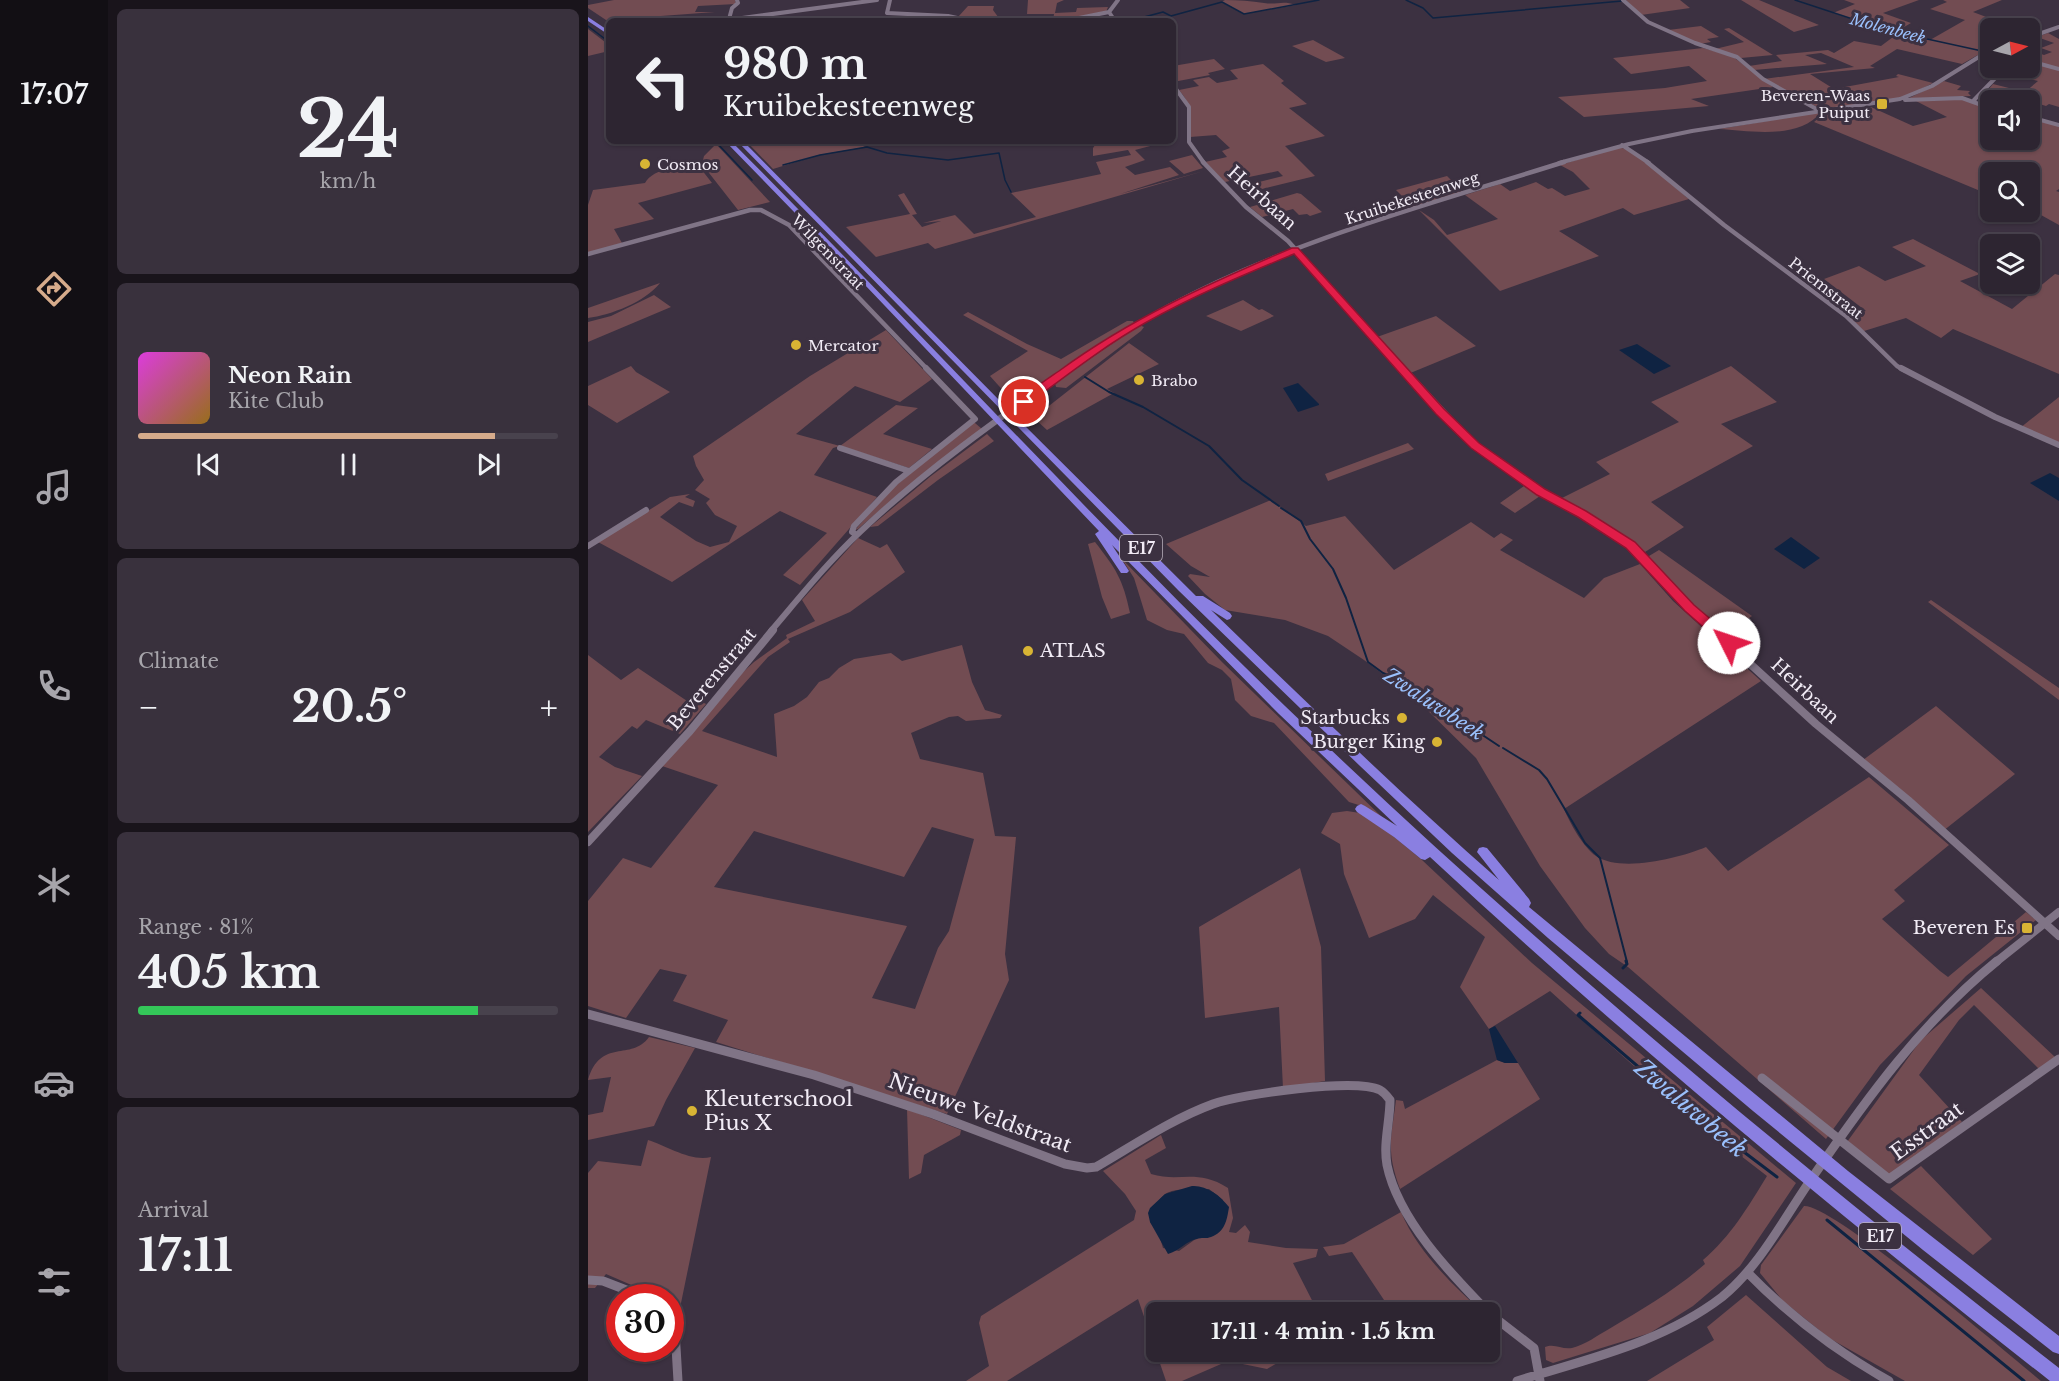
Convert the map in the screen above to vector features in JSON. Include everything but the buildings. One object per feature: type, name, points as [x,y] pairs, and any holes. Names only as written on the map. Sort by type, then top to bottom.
[{"type":"highway","points":[[588,12],[606,24]]},
{"type":"highway","points":[[588,19],[606,31]]},
{"type":"highway","name":"E17","points":[[731,144],[1094,521],[1282,711],[1451,870],[1704,1091],[1917,1267],[2059,1378]]},
{"type":"highway","name":"E17","points":[[743,144],[1164,571],[1297,702],[1457,851],[1557,939],[1802,1143],[2059,1346]]},
{"type":"highway","points":[[1094,521],[1124,571]]},
{"type":"highway","points":[[1164,571],[1227,616]]},
{"type":"highway","points":[[1361,809],[1451,870]]},
{"type":"highway","points":[[1483,852],[1557,939]]},
{"type":"street","points":[[729,18],[732,8],[738,3],[737,0]]},
{"type":"street","points":[[737,18],[877,0]]},
{"type":"street","points":[[890,0],[887,13],[957,18]]},
{"type":"street","points":[[1079,18],[1109,12],[1118,0]]},
{"type":"street","points":[[1623,0],[1648,22],[1686,39],[1737,57],[1763,80],[1820,111]]},
{"type":"street","points":[[1109,12],[1113,18]]},
{"type":"street","points":[[2040,34],[2059,27]]},
{"type":"street","name":"Kruibekesteenweg","points":[[1900,99],[1934,85],[1980,57]]},
{"type":"street","points":[[2040,64],[2059,69]]},
{"type":"street","points":[[1975,102],[1995,78]]},
{"type":"street","name":"Heirbaan","points":[[1176,89],[1189,107],[1189,142],[1193,150],[1225,186],[1295,250],[1422,392],[1468,439],[1541,492],[1582,514],[1630,545],[1689,608],[1763,673],[1816,724],[1899,792],[2059,936]]},
{"type":"street","points":[[1962,98],[1978,96]]},
{"type":"street","name":"Kruibekesteenweg","points":[[978,437],[1111,340],[1169,306],[1295,250],[1410,211],[1622,145],[1900,99],[1962,98],[1980,104]]},
{"type":"street","points":[[2040,120],[2059,125]]},
{"type":"street","name":"Priemstraat","points":[[1622,145],[1653,166],[1724,225],[1846,316],[1897,366],[1995,417],[2059,445]]},
{"type":"street","name":"Wilgenstraat","points":[[588,254],[750,210],[761,210],[789,225],[975,419]]},
{"type":"street","name":"Beverenstraat","points":[[857,535],[852,532],[854,526],[909,471],[975,419]]},
{"type":"street","name":"Beverenstraat","points":[[588,842],[690,731],[799,597],[857,535],[908,489],[978,437]]},
{"type":"street","points":[[840,448],[909,471]]},
{"type":"street","points":[[588,546],[646,510]]},
{"type":"street","points":[[1517,1381],[1539,1378],[1659,1335],[1721,1298],[1748,1273],[1788,1213],[1914,1038],[1955,996],[2010,949],[2059,912]]},
{"type":"street","name":"Nieuwe Veldstraat","points":[[588,1014],[814,1075],[933,1114],[1065,1164],[1087,1168],[1096,1167],[1153,1132],[1217,1103],[1305,1090],[1363,1087],[1379,1089],[1390,1100],[1386,1137],[1387,1165],[1398,1193],[1415,1226],[1478,1302]]},
{"type":"street","name":"Esstraat","points":[[1762,1078],[1889,1179],[2059,1059]]},
{"type":"street","points":[[1748,1273],[1777,1304],[1815,1336],[1889,1381]]},
{"type":"street","points":[[588,1280],[611,1284]]},
{"type":"street","name":"Nieuwe Veldstraat","points":[[1500,1322],[1534,1348],[1539,1378]]},
{"type":"street","points":[[677,1362],[678,1381]]},
{"type":"shaded area","points":[[614,0],[735,0],[736,4],[698,6],[695,12],[715,12],[606,18],[606,20],[588,8],[588,5]]},
{"type":"shaded area","points":[[1028,0],[1064,0],[1057,3],[1055,13],[1076,12],[1077,8],[1108,7],[1106,12],[1071,18],[1053,18],[1054,14],[1027,14]]},
{"type":"shaded area","points":[[1225,0],[1296,5],[1243,14],[1221,2]]},
{"type":"shaded area","points":[[1626,0],[1680,0],[1690,8],[1641,15]]},
{"type":"shaded area","points":[[1741,0],[1759,0],[1819,25],[1794,32]]},
{"type":"shaded area","points":[[1844,0],[1919,0],[1883,13],[1911,23],[1894,33],[1833,13],[1855,4]]},
{"type":"shaded area","points":[[1943,0],[2002,0],[1973,12],[1989,18],[1980,18],[1980,54],[1962,64],[1897,49],[1870,66],[1875,68],[1810,74],[1834,89],[1899,77],[1896,76],[1898,74],[1933,83],[1909,95],[1887,101],[1821,109],[1764,79],[1854,67],[1821,53],[1805,55],[1827,64],[1754,70],[1749,66],[1782,61],[1776,55],[1828,50],[1834,53],[1854,41],[1881,46],[1897,34],[1930,40],[1965,20],[1930,9],[1947,2]]},
{"type":"shaded area","points":[[968,6],[994,6],[993,10],[999,18],[962,18],[958,17]]},
{"type":"shaded area","points":[[1701,26],[1719,37],[1707,39],[1711,42],[1700,44],[1668,30]]},
{"type":"shaded area","points":[[1729,28],[1773,55],[1741,58],[1715,49],[1744,42],[1724,29]]},
{"type":"shaded area","points":[[588,29],[606,43],[606,52],[588,56]]},
{"type":"shaded area","points":[[2048,33],[2059,39],[2059,68],[2040,63],[2040,54],[2044,55],[2052,52],[2041,48],[2054,43],[2040,38],[2040,36]]},
{"type":"shaded area","points":[[1313,40],[1345,58],[1326,62],[1292,46]]},
{"type":"shaded area","points":[[1703,48],[1732,56],[1773,87],[1691,99],[1709,106],[1584,117],[1558,97],[1665,88],[1707,81],[1689,66],[1631,74],[1613,58]]},
{"type":"shaded area","points":[[1214,59],[1225,69],[1208,73],[1210,75],[1176,81],[1176,65]]},
{"type":"shaded area","points":[[1263,64],[1284,81],[1281,83],[1307,104],[1289,108],[1325,136],[1285,146],[1315,176],[1262,189],[1255,183],[1283,176],[1278,171],[1225,182],[1205,162],[1227,157],[1222,151],[1230,148],[1216,135],[1190,137],[1190,112],[1179,90],[1199,86],[1193,80],[1209,77],[1217,83],[1238,79],[1230,70]]},
{"type":"shaded area","points":[[2040,65],[2059,70],[2059,107],[2040,104],[2040,90],[2027,90],[2038,81],[2026,78],[2040,78]]},
{"type":"shaded area","points":[[1944,81],[1961,86],[1957,90],[1970,91],[1968,93],[1971,96],[1907,99]]},
{"type":"shaded area","points":[[1993,84],[2017,90],[1988,90]]},
{"type":"shaded area","points":[[1964,99],[1980,105],[1980,150],[2040,150],[2040,121],[2059,126],[2059,189],[2056,191],[2059,192],[2059,225],[2040,215],[2040,162],[1980,162],[1980,191],[1814,122],[1826,112],[1871,107],[1913,126],[1947,117],[1916,101]]},
{"type":"shaded area","points":[[1821,112],[1812,121],[1787,130],[1759,132],[1719,129]]},
{"type":"shaded area","points":[[716,144],[770,202],[738,210],[702,164],[704,156]]},
{"type":"shaded area","points":[[749,144],[860,144],[865,147],[819,155],[773,169]]},
{"type":"shaded area","points":[[1096,144],[1154,144],[1135,150],[1145,160],[1125,167],[1135,175],[1170,167],[1179,175],[1120,194],[1204,171],[935,249],[928,243],[876,257],[846,227],[910,214],[898,195],[904,193],[917,214],[912,215],[922,227],[941,221],[923,223],[955,215],[974,234],[1036,217],[1011,193],[1101,174],[1096,162],[1131,155],[1128,150],[1093,156],[1093,148]]},
{"type":"shaded area","points":[[1618,147],[1636,154],[1689,199],[1634,215],[1623,208],[1559,231],[1599,256],[1500,291],[1419,210],[1434,220],[1447,235],[1498,219],[1465,195],[1500,184],[1510,191],[1536,182],[1565,196],[1590,189],[1573,172],[1560,165]]},
{"type":"shaded area","points":[[1192,155],[1203,168],[1184,174],[1169,161]]},
{"type":"shaded area","points":[[698,165],[712,183],[638,203],[654,219],[614,229],[622,243],[588,253],[588,205],[593,190],[645,183],[661,171]]},
{"type":"shaded area","points":[[1447,176],[1463,192],[1414,208],[1396,190]]},
{"type":"shaded area","points":[[1297,193],[1322,212],[1310,216],[1299,215],[1293,209],[1262,217],[1250,207]]},
{"type":"shaded area","points":[[1913,239],[1980,274],[1960,281],[1980,292],[1980,294],[2012,309],[2030,294],[2040,294],[2040,286],[2055,274],[2059,275],[2059,374],[1953,329],[1941,338],[1906,318],[1864,331],[1847,315],[1866,311],[1824,279],[1859,266],[1885,281],[1926,266],[1892,247]]},
{"type":"shaded area","points":[[660,283],[637,302],[607,314],[588,318],[588,308]]},
{"type":"shaded area","points":[[654,295],[671,307],[588,342],[588,322],[611,316]]},
{"type":"shaded area","points":[[1243,300],[1274,316],[1241,331],[1206,316]]},
{"type":"shaded area","points":[[968,312],[1027,344],[1061,359],[1127,321],[1134,323],[1015,404],[990,376],[1028,351],[963,315]]},
{"type":"shaded area","points":[[1436,316],[1476,346],[1408,374],[1377,337]]},
{"type":"shaded area","points":[[1139,325],[1144,327],[1141,331],[1066,388],[1056,387],[1055,383]]},
{"type":"shaded area","points":[[886,330],[932,379],[900,402],[855,386],[796,434],[840,446],[833,448],[814,475],[877,497],[800,585],[783,575],[827,533],[780,511],[672,582],[598,542],[670,497],[690,494],[685,497],[695,501],[693,507],[679,502],[660,517],[696,541],[710,547],[729,542],[737,526],[715,515],[706,503],[710,499],[695,490],[704,480],[693,456],[810,376]]},
{"type":"shaded area","points":[[1129,343],[1159,364],[1107,389],[1114,393],[1047,430],[1036,420],[1045,409]]},
{"type":"shaded area","points":[[631,366],[636,372],[670,392],[617,423],[588,405],[588,386]]},
{"type":"shaded area","points":[[1731,366],[1777,402],[1721,424],[1753,446],[1651,502],[1684,527],[1645,552],[1620,533],[1560,499],[1610,474],[1596,462],[1679,422],[1651,402]]},
{"type":"shaded area","points":[[2059,397],[2059,443],[2020,428]]},
{"type":"shaded area","points":[[896,405],[918,408],[883,434],[932,449],[909,468],[840,446]]},
{"type":"shaded area","points":[[971,423],[975,423],[982,429],[855,530],[887,493]]},
{"type":"shaded area","points":[[987,434],[994,441],[878,526],[870,527],[931,476]]},
{"type":"shaded area","points":[[1408,443],[1414,449],[1328,481],[1325,474]]},
{"type":"shaded area","points":[[1524,486],[1540,496],[1515,513],[1500,503]]},
{"type":"shaded area","points":[[1271,500],[1306,526],[1345,516],[1394,570],[1471,522],[1494,538],[1501,533],[1513,540],[1500,550],[1584,598],[1604,578],[1640,564],[1673,601],[1761,681],[1564,809],[1573,828],[1596,856],[1607,861],[1635,864],[1666,859],[1706,847],[1728,871],[1869,777],[1949,845],[1894,890],[1905,901],[1882,919],[1940,971],[1948,977],[2026,912],[2036,920],[1966,976],[1880,1065],[1826,1139],[1628,967],[1609,954],[1585,928],[1540,866],[1476,758],[1417,700],[1328,636],[1285,620],[1225,610],[1188,576],[1190,574],[1210,577],[1191,566],[1166,544]]},
{"type":"shaded area","points":[[858,538],[880,548],[887,544],[905,572],[850,612],[788,639],[790,642],[768,657],[702,731],[777,757],[774,714],[794,706],[807,697],[819,682],[829,678],[839,668],[854,659],[891,653],[902,661],[962,645],[972,682],[985,710],[1002,715],[1000,718],[966,721],[958,716],[949,717],[911,733],[920,759],[983,773],[995,836],[1016,837],[1005,954],[1009,980],[947,1114],[716,1042],[728,1020],[673,1001],[687,975],[660,969],[626,1018],[588,1006],[588,901],[623,858],[651,868],[718,785],[662,766],[741,674],[787,638],[786,635],[815,621],[802,600]],"holes":[[[932,827],[974,839],[949,931],[938,948],[915,1009],[872,998],[907,926],[714,887],[754,831],[904,877]]]},
{"type":"shaded area","points":[[1095,542],[1118,575],[1125,591],[1130,613],[1111,619],[1102,597],[1088,544]]},
{"type":"shaded area","points":[[1659,550],[1752,616],[1722,637],[1650,564],[1649,556]]},
{"type":"shaded area","points":[[1122,559],[1222,662],[1384,819],[1362,806],[1349,802],[1274,723],[1251,716],[1235,700],[1231,679],[1222,670],[1208,663],[1184,634],[1167,630],[1147,620],[1134,578]]},
{"type":"shaded area","points":[[1931,600],[2059,688],[2059,700],[1928,602]]},
{"type":"shaded area","points":[[588,655],[621,680],[638,668],[696,707],[702,702],[706,704],[680,734],[646,720],[637,729],[632,726],[599,757],[615,767],[642,776],[588,832]]},
{"type":"shaded area","points":[[1936,706],[2015,774],[1943,831],[1863,760]]},
{"type":"shaded area","points":[[1347,811],[1360,813],[1387,831],[1422,860],[1532,963],[1796,1183],[1740,1266],[1693,1306],[1650,1333],[1553,1363],[1546,1360],[1545,1347],[1572,1348],[1587,1342],[1658,1299],[1705,1264],[1703,1260],[1731,1231],[1767,1176],[1684,1109],[1550,991],[1489,1029],[1460,987],[1485,937],[1433,895],[1415,919],[1369,938],[1344,874],[1340,844],[1321,833],[1332,813]]},
{"type":"shaded area","points":[[1300,868],[1321,947],[1325,1081],[1283,1088],[1279,1007],[1205,1018],[1199,927]]},
{"type":"shaded area","points":[[1981,988],[2055,1057],[2039,1069],[1974,1005],[1959,1020],[1919,1075],[1962,1122],[1891,1177],[1847,1142],[1921,1040]]},
{"type":"shaded area","points":[[649,1037],[695,1048],[654,1126],[588,1140],[588,1115],[603,1112],[611,1077],[588,1080],[594,1067],[608,1054],[634,1048]]},
{"type":"shaded area","points":[[1497,1060],[1505,1063],[1518,1063],[1540,1099],[1400,1189],[1391,1154],[1396,1100],[1403,1101],[1405,1109]]},
{"type":"shaded area","points":[[907,1109],[961,1130],[960,1135],[924,1155],[921,1173],[909,1179]]},
{"type":"shaded area","points":[[1161,1135],[1166,1148],[1145,1160],[1151,1174],[1197,1177],[1217,1182],[1228,1188],[1233,1218],[1229,1232],[1236,1233],[1245,1225],[1250,1232],[1248,1242],[1286,1248],[1318,1249],[1316,1257],[1293,1263],[1313,1302],[1146,1302],[1146,1323],[1138,1299],[1007,1381],[966,1381],[989,1366],[979,1323],[981,1316],[1134,1220],[1136,1211],[1125,1194],[1103,1171]],"holes":[[[1209,1189],[1223,1200],[1208,1238],[1197,1238],[1179,1251],[1163,1248],[1159,1235],[1150,1222],[1154,1209],[1164,1195],[1177,1190]]]},
{"type":"shaded area","points":[[648,1140],[687,1155],[711,1157],[684,1289],[684,1284],[629,1284],[606,1274],[595,1288],[588,1288],[588,1173],[598,1161],[641,1166]]},
{"type":"shaded area","points":[[1921,1166],[1992,1239],[1973,1255],[1890,1189]]},
{"type":"shaded area","points":[[1804,1206],[1821,1212],[1849,1229],[1883,1254],[2041,1381],[1905,1381],[1829,1338],[1783,1301],[1760,1273],[1761,1265]]},
{"type":"shaded area","points":[[1401,1212],[1426,1253],[1472,1302],[1385,1302],[1352,1252],[1329,1256],[1323,1247],[1344,1244]]},
{"type":"shaded area","points":[[1746,1295],[1827,1367],[1851,1381],[1647,1381],[1714,1340],[1707,1327]]},
{"type":"shaded area","points":[[1159,1362],[1226,1362],[1182,1381],[1166,1381]]},
{"type":"shaded area","points":[[1233,1362],[1279,1362],[1267,1369]]},
{"type":"water","points":[[1637,344],[1671,366],[1654,374],[1619,350]]},
{"type":"water","points":[[1298,383],[1319,405],[1298,412],[1283,388]]},
{"type":"water","points":[[2050,473],[2059,478],[2059,501],[2030,483]]},
{"type":"water","points":[[1791,537],[1820,558],[1804,569],[1774,549]]},
{"type":"water","points":[[1495,1026],[1518,1063],[1505,1063],[1497,1060],[1489,1029]]},
{"type":"water","points":[[1192,1186],[1207,1189],[1229,1207],[1226,1221],[1216,1235],[1193,1240],[1168,1254],[1150,1222],[1148,1213],[1150,1208],[1165,1194]]},
{"type":"waterway","name":"Molenbeek","points":[[1140,18],[1163,12],[1171,16],[1222,2],[1244,14],[1319,0]]},
{"type":"waterway","name":"Molenbeek","points":[[1406,0],[1423,8],[1433,18],[1622,1]]},
{"type":"waterway","name":"Molenbeek","points":[[1795,0],[1886,30],[1980,51]]},
{"type":"waterway","points":[[588,26],[606,40]]},
{"type":"waterway","points":[[718,144],[752,180]]},
{"type":"waterway","points":[[783,165],[820,155],[867,147],[887,153],[948,160],[999,153],[1005,180],[1011,192]]},
{"type":"waterway","name":"Zwaluwbeek","points":[[1085,377],[1109,392],[1143,407],[1209,446],[1242,480],[1279,506]]},
{"type":"waterway","name":"Zwaluwbeek","points":[[1281,508],[1301,521],[1310,539],[1333,569],[1346,598],[1368,662],[1383,673],[1400,680],[1499,746]]},
{"type":"waterway","name":"Zwaluwbeek","points":[[1503,748],[1539,770],[1547,779],[1585,843],[1600,858],[1627,962]]},
{"type":"waterway","name":"Zwaluwbeek","points":[[1623,968],[1627,964],[1626,961]]},
{"type":"waterway","name":"Zwaluwbeek","points":[[1580,1013],[1578,1015],[1691,1112],[1777,1177]]},
{"type":"waterway","name":"Zwaluwbeek","points":[[1827,1220],[2024,1381]]},
{"type":"place","name":"Beveren-Waas Puiput","points":[[1882,104]]},
{"type":"place","name":"Cosmos","points":[[645,164]]},
{"type":"place","name":"Mercator","points":[[796,345]]},
{"type":"place","name":"Brabo","points":[[1139,380]]},
{"type":"place","name":"ATLAS","points":[[1028,651]]},
{"type":"place","name":"Starbucks","points":[[1402,718]]},
{"type":"place","name":"Burger King","points":[[1437,742]]},
{"type":"place","name":"Beveren Es","points":[[2027,928]]},
{"type":"place","name":"Kleuterschool Pius X","points":[[692,1111]]},
{"type":"route","points":[[1024,402],[1081,360],[1140,322],[1199,291],[1295,250],[1440,412],[1475,446],[1541,492],[1582,514],[1630,545],[1689,608],[1729,643]]}]
